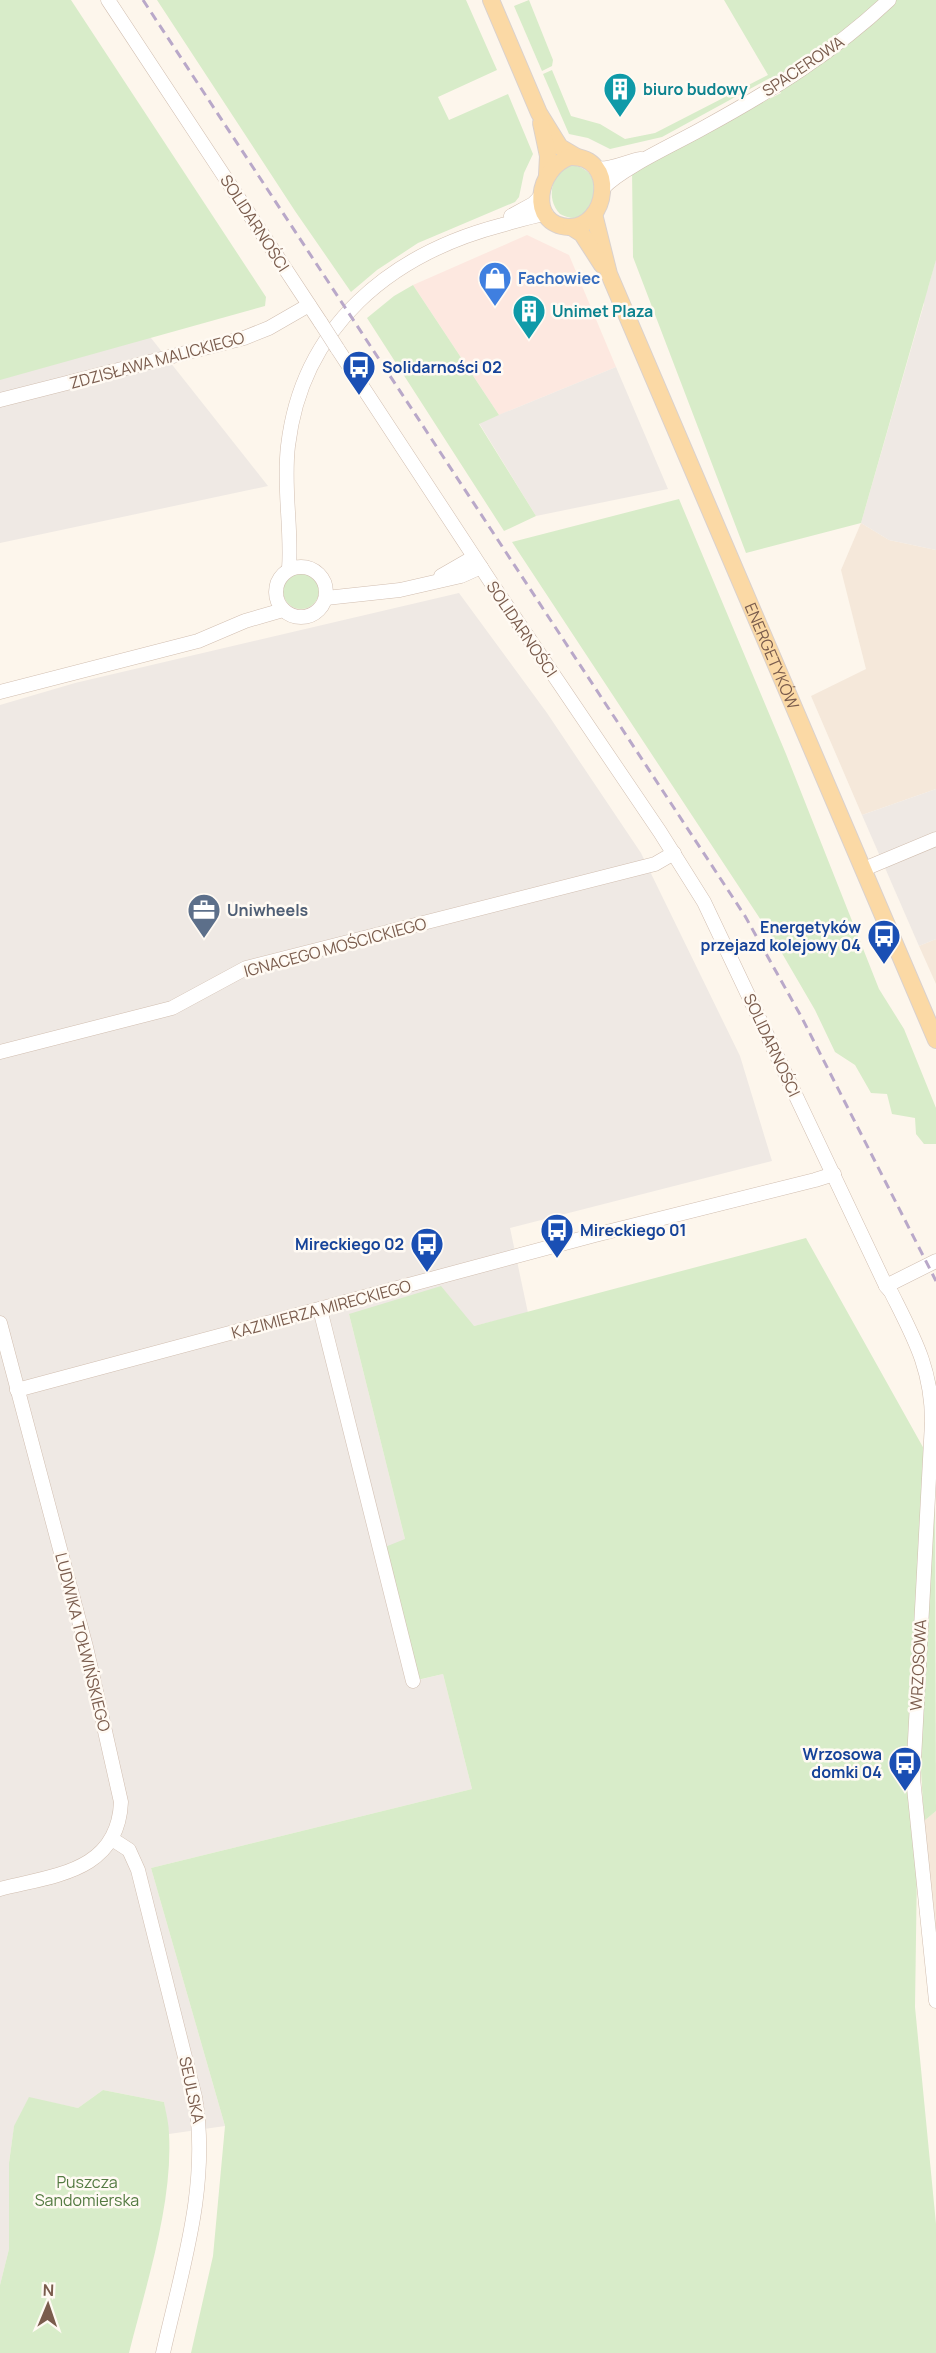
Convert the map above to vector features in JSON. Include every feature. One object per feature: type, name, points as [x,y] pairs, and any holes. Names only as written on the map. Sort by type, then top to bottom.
[{"type":"main road","points":[[491,0],[539,113],[560,147],[591,163],[603,181],[600,201],[586,223],[571,227],[556,223],[546,214],[541,196],[547,175],[548,156],[539,113]]},
{"type":"main road","points":[[547,175],[558,163],[577,157]]},
{"type":"main road","name":"ENERGETYKÓW","points":[[594,213],[609,274],[936,1038]]},
{"type":"main road","name":"ENERGETYKÓW","points":[[571,227],[582,234],[609,274]]},
{"type":"street","name":"SOLIDARNOŚCI","points":[[108,0],[477,562],[704,902],[886,1286]]},
{"type":"street","name":"SPACEROWA","points":[[603,188],[613,179],[749,102],[823,56],[888,0]]},
{"type":"street","name":"SPACEROWA","points":[[596,168],[604,169],[627,161],[649,158]]},
{"type":"street","points":[[296,568],[289,520],[286,468],[293,419],[307,376],[336,326],[361,297],[397,269],[438,247],[523,210],[541,196]]},
{"type":"street","points":[[479,231],[546,214]]},
{"type":"street","name":"ZDZISŁAWA MALICKIEGO","points":[[0,400],[244,338],[269,328],[309,305]]},
{"type":"street","points":[[325,591],[367,594],[400,590],[461,576],[477,562]]},
{"type":"street","points":[[296,568],[317,572],[325,591],[318,611],[304,617],[290,614],[280,604],[278,582],[296,568]]},
{"type":"street","points":[[0,692],[198,641],[280,604]]},
{"type":"street","points":[[864,868],[936,839]]},
{"type":"street","name":"IGNACEGO MOŚCICKIEGO","points":[[0,1052],[172,1008],[246,968],[655,864],[674,854]]},
{"type":"street","name":"KAZIMIERZA MIRECKIEGO","points":[[17,1390],[667,1216],[834,1174]]},
{"type":"street","points":[[886,1286],[936,1261]]},
{"type":"street","name":"WRZOSOWA","points":[[886,1286],[922,1356],[932,1400],[913,1765],[930,1880],[936,2001]]},
{"type":"street","points":[[320,1309],[414,1681]]},
{"type":"street","name":"LUDWIKA TOŁWIŃSKIEGO","points":[[0,1323],[83,1636],[119,1789],[121,1813],[112,1839],[96,1858],[77,1869],[0,1889]]},
{"type":"street","name":"SEULSKA","points":[[112,1839],[126,1847],[138,1870],[192,2082],[200,2134],[200,2171],[196,2209],[163,2353]]},
{"type":"shaded area","points":[[0,147],[268,486],[0,543]]},
{"type":"shaded area","points":[[527,235],[569,255],[616,367],[499,415],[413,285]]},
{"type":"shaded area","points":[[936,259],[936,550],[889,540],[861,523],[924,304],[919,296],[928,288]]},
{"type":"shaded area","points":[[616,367],[668,489],[536,516],[479,423]]},
{"type":"shaded area","points":[[861,523],[889,540],[936,550],[936,789],[862,815],[811,696],[866,669],[841,570]]},
{"type":"shaded area","points":[[459,593],[547,713],[641,853],[740,1056],[772,1161],[510,1228],[528,1313],[474,1326],[349,1314],[405,1539],[414,1681],[443,1674],[472,1789],[151,1868],[225,2126],[169,2134],[164,2102],[103,2090],[78,2108],[29,2098],[14,2127],[9,2163],[9,2249],[0,2285],[0,705],[75,683]]},
{"type":"shaded area","points":[[936,789],[936,939],[919,946],[862,815]]},
{"type":"shaded area","points":[[936,939],[936,984],[919,946]]},
{"type":"shaded area","points":[[936,1811],[936,1932],[924,1821]]},
{"type":"green space","points":[[0,0],[71,0],[266,297],[265,306],[0,380]]},
{"type":"green space","points":[[157,0],[466,0],[497,70],[438,97],[449,120],[508,94],[533,154],[524,173],[519,197],[515,202],[418,243],[377,270],[351,292],[295,211]]},
{"type":"green space","points":[[529,0],[553,60],[552,66],[542,71],[514,6]]},
{"type":"green space","points":[[724,0],[936,0],[936,260],[861,523],[746,553],[633,257],[632,168],[781,93],[770,78],[662,137],[610,149],[588,138],[569,134],[543,74],[552,70],[571,116],[600,124],[625,139],[655,133],[768,75]]},
{"type":"green space","points":[[573,165],[584,169],[591,176],[594,184],[591,202],[581,215],[574,218],[560,214],[555,208],[552,193],[555,179],[566,168]]},
{"type":"green space","points":[[413,285],[499,415],[479,424],[536,516],[504,531],[367,318],[394,296]]},
{"type":"green space","points":[[679,499],[786,754],[879,989],[904,1029],[936,1108],[936,1144],[924,1144],[916,1134],[915,1118],[892,1114],[887,1094],[871,1093],[855,1065],[835,1052],[815,1010],[776,943],[512,542]]},
{"type":"green space","points":[[301,573],[314,578],[319,591],[314,604],[301,609],[288,604],[283,591],[288,578]]},
{"type":"green space","points":[[806,1238],[924,1449],[907,1765],[911,1827],[917,1868],[915,2007],[936,2224],[936,2353],[191,2353],[213,2256],[225,2126],[151,1868],[472,1789],[443,1674],[413,1681],[380,1549],[405,1539],[349,1314],[441,1286],[474,1326]]},
{"type":"green space","points":[[935,1491],[936,1811],[924,1821],[920,1754]]},
{"type":"green space","name":"Puszcza Sandomierska","points":[[103,2090],[164,2102],[168,2126],[169,2161],[163,2216],[129,2353],[0,2353],[0,2285],[9,2249],[9,2163],[14,2126],[29,2097],[78,2108]]},
{"type":"railway","points":[[143,0],[745,916],[802,1018],[936,1281]]},
{"type":"place","name":"biuro budowy","points":[[620,118]]},
{"type":"place","name":"Fachowiec","points":[[495,307]]},
{"type":"place","name":"Unimet Plaza","points":[[529,340]]},
{"type":"place","name":"Solidarności 02","points":[[359,396]]},
{"type":"place","name":"Uniwheels","points":[[204,939]]},
{"type":"place","name":"Energetyków przejazd kolejowy 04","points":[[884,965]]},
{"type":"place","name":"Mireckiego 01","points":[[557,1259]]},
{"type":"place","name":"Mireckiego 02","points":[[427,1273]]},
{"type":"place","name":"Wrzosowa domki 04","points":[[905,1792]]}]
